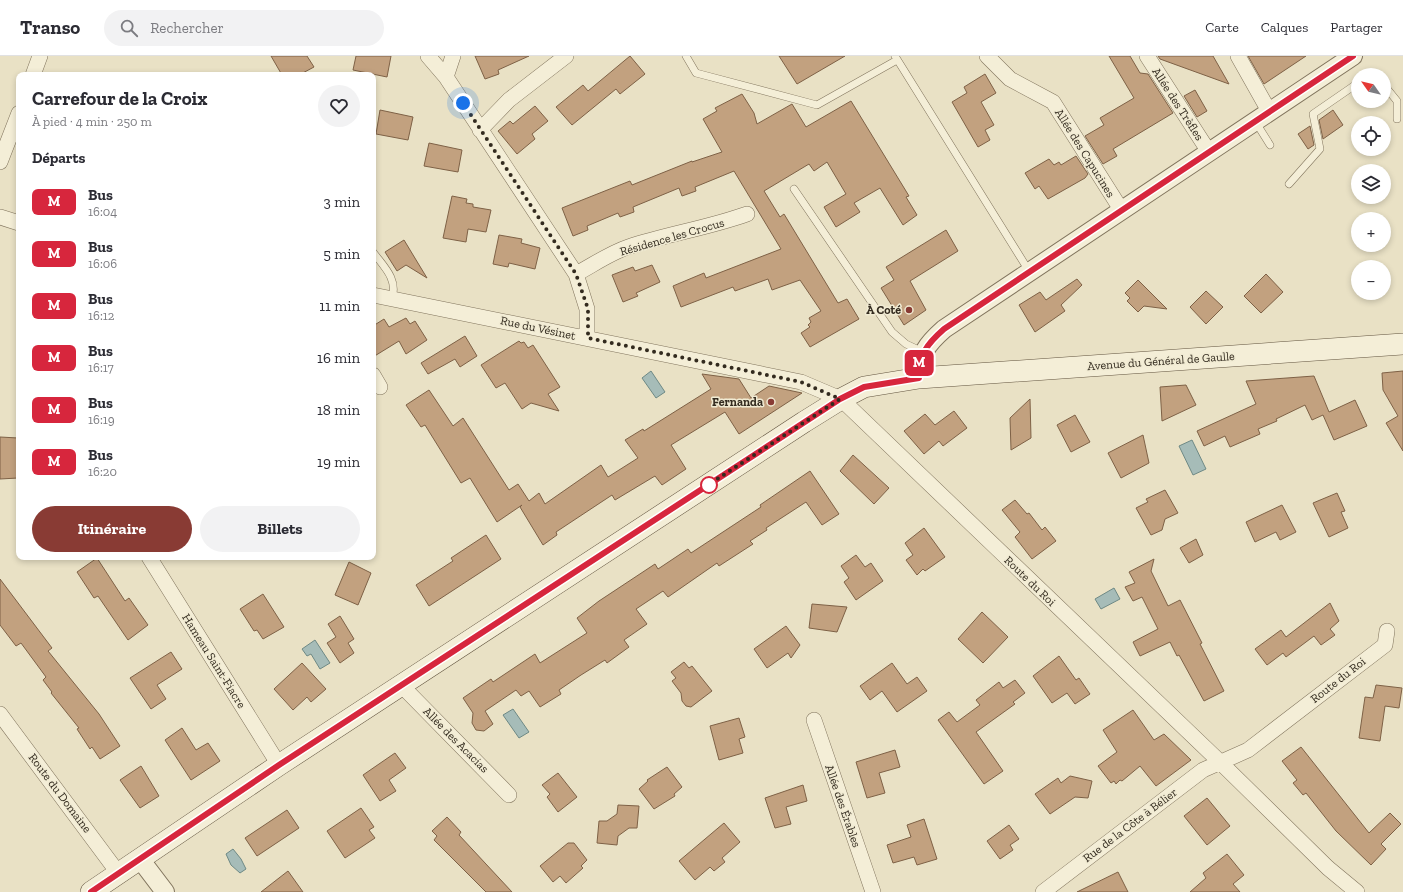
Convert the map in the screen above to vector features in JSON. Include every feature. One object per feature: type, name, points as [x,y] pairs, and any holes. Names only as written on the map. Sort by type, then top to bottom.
[{"type":"main road","name":"Avenue du Général de Gaulle","points":[[91,892],[279,765],[840,399],[864,387],[919,378],[1403,344]]},
{"type":"street","points":[[34,72],[40,56]]},
{"type":"street","points":[[428,56],[446,77],[576,274],[588,309],[588,338]]},
{"type":"street","points":[[446,77],[453,56]]},
{"type":"street","points":[[480,130],[509,100],[566,56]]},
{"type":"street","name":"Allée des Capucines","points":[[987,56],[1010,79],[1053,102],[1122,211]]},
{"type":"street","name":"Allée des Trèfles","points":[[1147,56],[1210,152]]},
{"type":"street","points":[[1238,56],[1262,116]]},
{"type":"street","points":[[919,378],[919,365],[923,352],[930,341],[944,329],[1353,56]]},
{"type":"street","points":[[0,162],[16,121]]},
{"type":"street","name":"Résidence les Crocus","points":[[576,274],[627,248],[681,232],[720,224],[747,214]]},
{"type":"street","points":[[0,217],[16,222]]},
{"type":"street","name":"Rue du Vésinet","points":[[376,295],[801,382],[840,399]]},
{"type":"street","name":"Route du Roi","points":[[840,399],[1220,762],[1328,868],[1357,892]]},
{"type":"street","name":"Hameau Saint-Fiacre","points":[[151,560],[279,765]]},
{"type":"street","name":"Route du Roi","points":[[1220,762],[1248,750],[1384,645],[1387,631]]},
{"type":"street","name":"Allée des Acacias","points":[[402,686],[509,795]]},
{"type":"street","name":"Route du Domaine","points":[[0,714],[119,874]]},
{"type":"street","name":"Allée des Érables","points":[[814,720],[873,892]]},
{"type":"street","name":"Rue de la Côte à Bélier","points":[[1043,892],[1203,770],[1220,762]]},
{"type":"street","points":[[140,859],[165,892]]},
{"type":"lane","points":[[686,56],[696,72],[817,105],[896,58],[1029,272]]},
{"type":"lane","points":[[1289,184],[1320,148],[1313,114],[1351,88]]},
{"type":"lane","points":[[1391,94],[1397,101],[1397,120]]},
{"type":"lane","points":[[1262,116],[1270,145]]},
{"type":"lane","points":[[794,189],[892,332],[906,344],[923,352]]},
{"type":"lane","points":[[376,256],[391,277],[395,290],[392,298]]},
{"type":"water","points":[[651,371],[665,392],[656,398],[642,378]]},
{"type":"water","points":[[1192,440],[1206,469],[1193,475],[1179,446]]},
{"type":"water","points":[[1114,588],[1120,599],[1101,609],[1095,599]]},
{"type":"water","points":[[315,640],[330,663],[320,669],[311,654],[307,656],[302,649]]},
{"type":"water","points":[[513,709],[529,732],[519,738],[503,715]]},
{"type":"water","points":[[233,849],[241,859],[246,869],[240,873],[231,865],[226,854]]},
{"type":"building","points":[[271,56],[307,56],[314,67],[305,72],[280,72]]},
{"type":"building","points":[[356,56],[391,56],[387,77],[376,75],[376,72],[353,70]]},
{"type":"building","points":[[475,56],[529,56],[498,70],[499,74],[485,79]]},
{"type":"building","points":[[630,56],[645,74],[620,94],[616,89],[572,125],[556,107],[583,85],[588,91]]},
{"type":"building","points":[[779,56],[845,56],[797,84]]},
{"type":"building","points":[[1109,56],[1130,56],[1140,73],[1148,74],[1173,113],[1113,149],[1117,156],[1103,164],[1085,136],[1104,125],[1100,118],[1134,98]]},
{"type":"building","points":[[1158,56],[1213,56],[1229,84],[1160,59]]},
{"type":"building","points":[[1248,56],[1306,56],[1264,84]]},
{"type":"building","points":[[985,74],[996,93],[981,102],[994,125],[985,130],[990,140],[978,147],[952,102],[967,93],[964,87]]},
{"type":"building","points":[[1195,90],[1207,111],[1197,117],[1184,96]]},
{"type":"building","points":[[742,94],[754,113],[757,124],[792,104],[806,127],[851,101],[909,196],[906,197],[917,215],[903,225],[880,188],[854,203],[860,212],[836,227],[824,207],[846,194],[827,162],[814,171],[809,164],[764,191],[780,217],[784,214],[838,303],[847,299],[859,319],[810,347],[801,333],[810,327],[808,325],[811,322],[809,318],[821,311],[800,280],[772,290],[768,279],[735,291],[733,287],[681,307],[673,286],[704,273],[706,278],[781,249],[734,171],[695,187],[696,191],[682,196],[679,188],[633,207],[634,212],[620,217],[618,213],[587,226],[588,230],[573,236],[562,208],[630,181],[632,185],[692,161],[722,152],[703,119],[717,111],[715,108]]},
{"type":"building","points":[[535,106],[548,121],[532,134],[535,139],[517,154],[498,131],[510,121],[513,124]]},
{"type":"building","points":[[380,110],[413,117],[408,140],[376,134]]},
{"type":"building","points":[[1333,110],[1343,125],[1323,139],[1319,120]]},
{"type":"building","points":[[1310,126],[1314,145],[1308,149],[1298,134]]},
{"type":"building","points":[[429,143],[462,150],[458,172],[424,166]]},
{"type":"building","points":[[1076,156],[1088,174],[1085,178],[1048,199],[1039,186],[1035,189],[1025,173],[1049,159],[1054,165],[1059,162],[1061,165]]},
{"type":"building","points":[[452,196],[467,199],[466,203],[473,204],[473,207],[491,210],[486,232],[468,229],[466,242],[443,238]]},
{"type":"building","points":[[946,230],[958,251],[910,281],[926,310],[904,325],[881,288],[894,280],[886,267]]},
{"type":"building","points":[[499,235],[522,239],[521,243],[540,248],[535,269],[509,263],[508,267],[493,264]]},
{"type":"building","points":[[404,240],[427,278],[406,265],[397,271],[385,252]]},
{"type":"building","points":[[652,265],[660,282],[636,293],[638,296],[623,302],[612,275],[633,267],[635,271]]},
{"type":"building","points":[[1266,274],[1283,292],[1261,313],[1244,296]]},
{"type":"building","points":[[1077,279],[1082,285],[1061,305],[1065,311],[1035,332],[1019,305],[1040,292],[1046,300]]},
{"type":"building","points":[[1138,280],[1167,309],[1144,306],[1138,312],[1127,301],[1130,298],[1125,293]]},
{"type":"building","points":[[1206,291],[1223,307],[1206,324],[1190,307]]},
{"type":"building","points":[[406,318],[410,324],[415,321],[427,340],[406,354],[399,341],[376,355],[376,324],[384,319],[389,327]]},
{"type":"building","points":[[465,336],[477,356],[460,367],[455,359],[428,374],[421,363]]},
{"type":"building","points":[[519,341],[521,343],[524,342],[528,348],[533,345],[560,387],[548,394],[559,411],[531,403],[522,409],[505,383],[496,388],[481,365]]},
{"type":"building","points":[[1403,371],[1403,451],[1386,423],[1398,416],[1383,390],[1382,373]]},
{"type":"building","points":[[702,374],[739,379],[751,398],[769,386],[802,393],[739,434],[725,412],[671,445],[686,469],[662,485],[655,476],[615,500],[612,495],[556,532],[557,535],[543,545],[520,507],[522,505],[497,522],[470,478],[461,483],[425,425],[421,427],[406,405],[429,390],[453,426],[463,418],[509,490],[518,484],[529,501],[539,493],[545,504],[601,465],[608,477],[638,458],[625,440],[643,429],[644,431],[711,389]]},
{"type":"building","points":[[1314,376],[1329,412],[1355,400],[1367,426],[1334,440],[1323,415],[1312,420],[1305,405],[1276,419],[1277,421],[1258,429],[1260,434],[1230,447],[1225,436],[1204,446],[1197,431],[1256,404],[1246,381]]},
{"type":"building","points":[[1186,385],[1196,405],[1162,421],[1160,387]]},
{"type":"building","points":[[1030,399],[1031,438],[1011,450],[1010,418]]},
{"type":"building","points":[[954,411],[967,428],[943,446],[939,441],[924,454],[904,431],[925,414],[935,425]]},
{"type":"building","points":[[1075,415],[1090,442],[1071,452],[1057,425]]},
{"type":"building","points":[[1143,435],[1149,463],[1121,478],[1108,453]]},
{"type":"building","points":[[0,437],[16,438],[16,478],[0,479]]},
{"type":"building","points":[[853,455],[889,488],[874,504],[840,471]]},
{"type":"building","points":[[810,471],[839,514],[822,525],[806,502],[766,528],[767,530],[750,541],[753,544],[719,566],[717,563],[668,597],[663,591],[636,609],[647,624],[624,640],[629,647],[607,663],[605,660],[581,675],[559,690],[561,694],[540,707],[529,691],[521,696],[516,690],[485,711],[493,724],[484,731],[476,730],[472,723],[473,713],[463,698],[491,679],[493,682],[535,654],[540,663],[587,633],[577,618],[599,601],[655,564],[658,569],[688,549],[691,553],[761,507],[760,505]]},
{"type":"building","points":[[1165,490],[1178,513],[1165,519],[1162,530],[1151,535],[1136,508],[1148,502],[1146,499]]},
{"type":"building","points":[[1337,493],[1345,511],[1341,512],[1348,528],[1329,537],[1313,503]]},
{"type":"building","points":[[1015,500],[1027,514],[1029,513],[1042,530],[1045,527],[1056,541],[1032,559],[1015,537],[1020,532],[1002,510]]},
{"type":"building","points":[[1282,505],[1296,532],[1280,540],[1276,532],[1255,542],[1246,522]]},
{"type":"building","points":[[924,528],[945,557],[925,571],[923,569],[917,575],[906,560],[913,555],[905,543]]},
{"type":"building","points":[[486,535],[501,559],[429,606],[416,585],[453,561],[451,558]]},
{"type":"building","points":[[1196,539],[1203,555],[1189,563],[1180,548]]},
{"type":"building","points":[[856,555],[865,567],[871,563],[883,581],[856,600],[844,582],[849,578],[841,566]]},
{"type":"building","points":[[1154,559],[1151,571],[1168,606],[1180,600],[1224,691],[1204,701],[1179,655],[1177,656],[1170,642],[1140,656],[1133,642],[1158,629],[1142,597],[1133,601],[1125,587],[1135,583],[1129,572]]},
{"type":"building","points":[[94,560],[98,560],[125,601],[129,598],[148,625],[128,640],[98,596],[94,598],[77,572]]},
{"type":"building","points":[[349,562],[371,573],[358,605],[335,595]]},
{"type":"building","points":[[0,579],[52,648],[48,651],[99,714],[120,746],[100,759],[92,747],[90,749],[77,729],[79,728],[51,693],[52,692],[43,680],[46,677],[21,643],[16,646],[0,625]]},
{"type":"building","points":[[263,594],[284,627],[263,639],[257,630],[254,631],[240,609]]},
{"type":"building","points":[[1330,603],[1339,621],[1330,629],[1335,635],[1321,645],[1314,636],[1286,657],[1283,653],[1267,665],[1255,649],[1281,630],[1286,637]]},
{"type":"building","points":[[812,604],[847,607],[837,632],[809,628]]},
{"type":"building","points":[[982,612],[1008,637],[983,663],[958,639]]},
{"type":"building","points":[[340,616],[354,639],[348,643],[354,653],[340,663],[327,643],[336,637],[328,624]]},
{"type":"building","points":[[786,626],[800,645],[791,658],[788,653],[767,668],[754,649]]},
{"type":"building","points":[[171,652],[182,669],[157,685],[166,699],[151,709],[130,678]]},
{"type":"building","points":[[1059,656],[1076,680],[1079,678],[1090,694],[1075,704],[1067,693],[1052,703],[1033,676]]},
{"type":"building","points":[[684,662],[689,668],[692,666],[712,691],[691,707],[686,706],[682,701],[681,693],[672,681],[676,678],[671,672]]},
{"type":"building","points":[[302,663],[326,689],[311,702],[307,697],[293,710],[274,689]]},
{"type":"building","points":[[892,663],[907,684],[917,677],[927,691],[897,712],[882,691],[870,700],[860,686]]},
{"type":"building","points":[[1015,680],[1025,693],[1013,702],[1015,704],[976,732],[1003,771],[984,784],[938,720],[949,712],[957,722],[980,705],[976,700],[999,682],[1003,688]]},
{"type":"building","points":[[1376,685],[1402,688],[1399,708],[1385,706],[1380,741],[1359,738],[1365,697],[1373,698]]},
{"type":"building","points":[[1133,710],[1154,740],[1164,734],[1191,760],[1156,786],[1140,766],[1116,784],[1114,781],[1111,783],[1098,766],[1117,752],[1103,730]]},
{"type":"building","points":[[739,718],[745,737],[739,739],[743,753],[719,760],[710,726]]},
{"type":"building","points":[[182,728],[196,750],[208,743],[220,761],[191,780],[165,740]]},
{"type":"building","points":[[1301,747],[1369,833],[1390,813],[1401,824],[1381,844],[1386,849],[1371,865],[1336,831],[1306,793],[1303,795],[1293,783],[1297,780],[1282,761]]},
{"type":"building","points":[[895,750],[900,767],[879,773],[885,793],[867,798],[856,762]]},
{"type":"building","points":[[395,753],[406,768],[389,780],[396,791],[380,801],[363,775]]},
{"type":"building","points":[[141,766],[159,796],[140,808],[120,780]]},
{"type":"building","points":[[667,767],[682,787],[674,794],[675,796],[654,809],[639,789],[648,781],[647,780]]},
{"type":"building","points":[[558,773],[577,797],[558,812],[547,797],[550,794],[542,785]]},
{"type":"building","points":[[1070,776],[1092,781],[1088,798],[1075,797],[1050,814],[1035,794],[1058,778],[1061,783]]},
{"type":"building","points":[[803,785],[807,801],[786,807],[791,824],[775,828],[765,798]]},
{"type":"building","points":[[1207,798],[1230,826],[1207,845],[1184,816]]},
{"type":"building","points":[[618,805],[639,806],[637,828],[629,828],[618,836],[617,845],[597,843],[599,821],[607,821],[617,814]]},
{"type":"building","points":[[361,808],[374,827],[369,830],[375,838],[345,858],[327,831]]},
{"type":"building","points":[[287,810],[299,828],[257,856],[245,838]]},
{"type":"building","points":[[447,817],[461,832],[459,835],[512,892],[486,892],[434,840],[437,836],[432,831]]},
{"type":"building","points":[[924,819],[937,859],[917,865],[914,857],[893,863],[887,845],[911,837],[907,825]]},
{"type":"building","points":[[724,823],[740,842],[722,858],[725,862],[714,871],[710,867],[695,880],[679,861]]},
{"type":"building","points":[[1009,825],[1019,839],[1010,845],[1013,850],[1000,859],[987,841]]},
{"type":"building","points":[[568,843],[574,843],[587,860],[581,866],[583,868],[566,883],[560,876],[553,882],[540,866]]},
{"type":"building","points":[[1227,854],[1244,875],[1233,884],[1240,892],[1190,892],[1206,878],[1203,873]]},
{"type":"building","points":[[288,871],[303,892],[261,892]]},
{"type":"building","points":[[1118,872],[1128,892],[1077,892]]},
{"type":"bus line","name":"M","points":[[91,892],[279,765],[840,399],[864,387],[919,378],[919,365],[923,352],[930,341],[944,329],[1353,56]]},
{"type":"place","name":"À Coté","points":[[909,310]]},
{"type":"place","name":"Fernanda","points":[[771,402]]},
{"type":"route","points":[[463,103],[576,274],[588,309],[588,338],[801,382],[840,399],[705,487],[709,485]]}]
